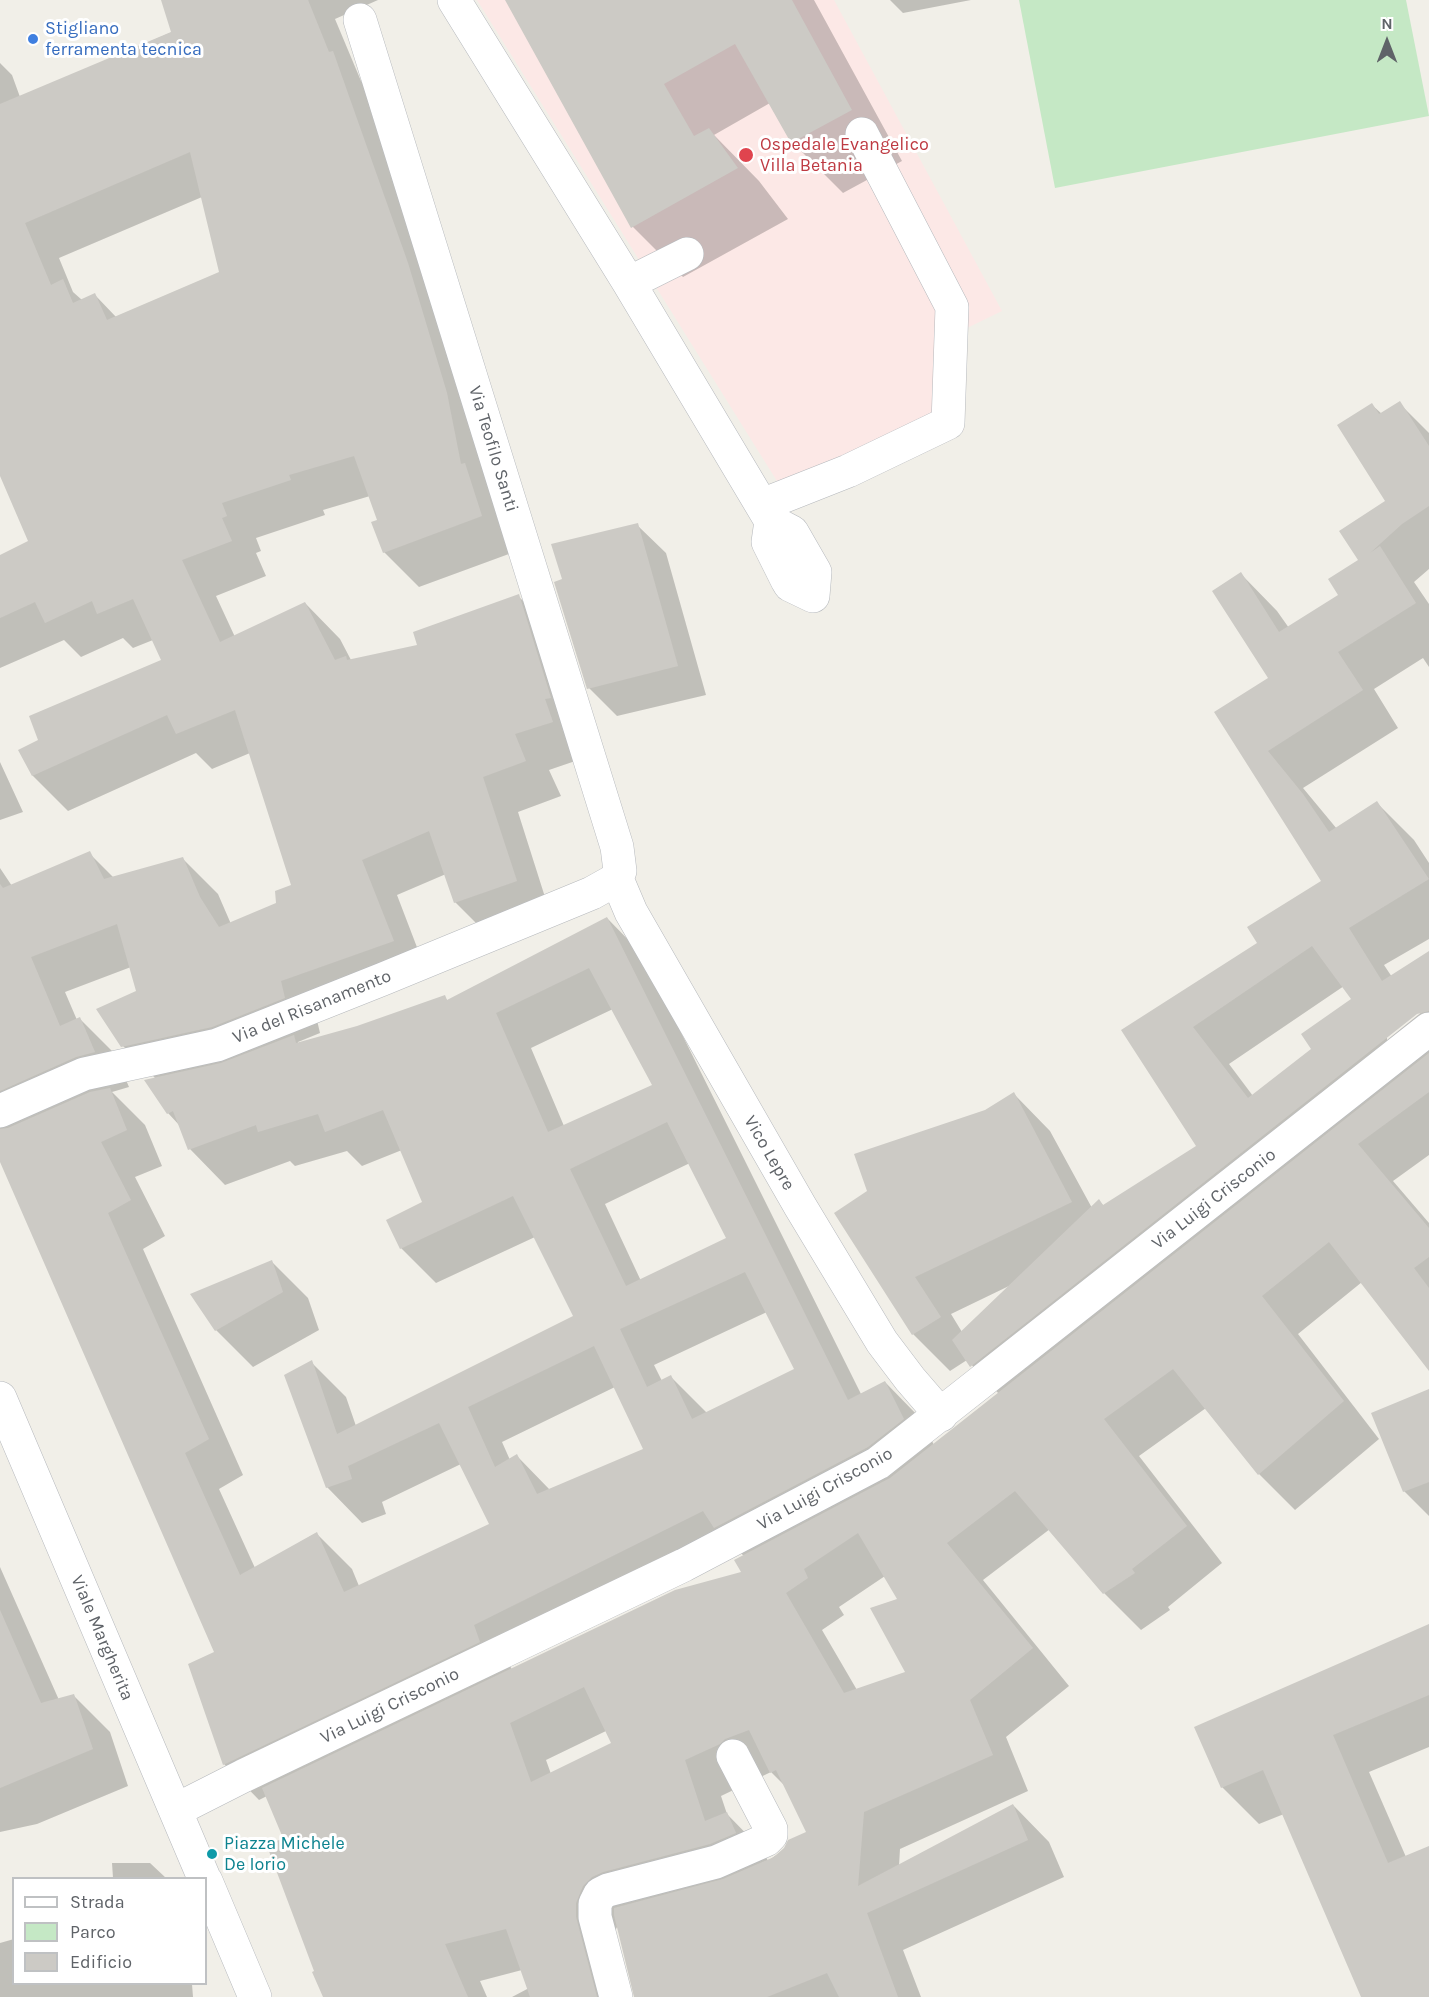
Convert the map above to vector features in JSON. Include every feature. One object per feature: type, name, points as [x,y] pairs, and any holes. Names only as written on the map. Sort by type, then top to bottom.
[{"type":"street","points":[[454,0],[629,283],[767,513],[948,423],[952,307],[862,134]]},
{"type":"street","name":"Via Teofilo Santi","points":[[360,20],[617,847],[620,871],[617,879]]},
{"type":"street","points":[[629,283],[687,254]]},
{"type":"street","name":"Via del Risanamento","points":[[0,1111],[84,1074],[217,1045],[592,893],[617,879]]},
{"type":"street","name":"Vico Lepre","points":[[617,879],[631,912],[806,1216],[882,1342],[941,1415]]},
{"type":"street","name":"Via Luigi Crisconio","points":[[176,1810],[684,1565],[878,1463],[1429,1029]]},
{"type":"street","name":"Viale Margherita","points":[[0,1398],[204,1877]]},
{"type":"street","points":[[616,1997],[595,1917],[595,1904],[600,1894],[716,1862],[766,1840],[771,1835],[771,1829],[733,1756]]},
{"type":"street","name":"Viale Margherita","points":[[207,1886],[245,1993]]},
{"type":"shaded area","name":"Ospedale Evangelico Villa Betania","points":[[477,0],[834,0],[1002,311],[963,330],[964,430],[795,510]]},
{"type":"green space","points":[[1019,0],[1406,0],[1429,116],[1055,188]]},
{"type":"building","points":[[161,0],[308,0],[329,52],[333,51],[408,263],[447,393],[461,464],[465,463],[482,516],[383,553],[371,522],[377,520],[354,456],[289,475],[291,480],[222,503],[227,516],[222,518],[232,541],[182,560],[220,642],[305,602],[335,660],[346,656],[347,660],[417,645],[413,632],[519,594],[551,698],[545,699],[553,722],[515,734],[526,761],[483,777],[517,881],[454,903],[429,831],[362,860],[394,941],[281,981],[285,998],[212,1027],[121,1047],[96,1009],[136,991],[117,924],[31,957],[60,1026],[80,1017],[95,1052],[76,1057],[0,1091],[0,884],[3,888],[90,851],[104,879],[183,857],[200,897],[219,927],[276,903],[275,891],[291,885],[235,710],[176,734],[167,715],[32,776],[18,750],[38,740],[29,716],[161,660],[133,599],[97,614],[92,601],[45,623],[35,602],[0,618],[0,555],[28,541],[0,476],[0,104],[171,32]],"holes":[[[190,152],[219,272],[107,320],[95,293],[73,303],[63,279],[51,285],[25,223]]]},
{"type":"building","points":[[505,0],[792,0],[852,110],[791,143],[735,44],[664,84],[694,136],[709,128],[738,168],[631,228]]},
{"type":"building","points":[[1400,401],[1429,446],[1429,506],[1402,524],[1370,553],[1380,546],[1416,603],[1338,652],[1363,690],[1268,751],[1303,794],[1329,832],[1377,801],[1429,879],[1349,928],[1382,981],[1429,951],[1429,1011],[1417,1014],[970,1367],[952,1340],[1099,1199],[1103,1205],[1196,1146],[1121,1030],[1257,943],[1247,927],[1321,881],[1214,712],[1268,678],[1212,591],[1241,572],[1279,632],[1338,595],[1328,579],[1358,560],[1339,531],[1385,501],[1337,425],[1372,403],[1379,414]],"holes":[[[1312,946],[1351,999],[1301,1034],[1311,1049],[1248,1098],[1193,1027]]]},
{"type":"building","points":[[638,523],[678,666],[587,689],[554,582],[562,579],[551,544]]},
{"type":"building","points":[[607,917],[848,1400],[885,1381],[904,1419],[868,1447],[714,1528],[703,1511],[474,1625],[480,1642],[223,1765],[188,1664],[214,1652],[0,1162],[0,1129],[8,1128],[90,1092],[110,1088],[127,1130],[101,1142],[131,1200],[108,1213],[209,1439],[185,1453],[240,1575],[317,1532],[344,1592],[489,1524],[439,1423],[348,1466],[352,1479],[326,1488],[284,1375],[312,1360],[337,1434],[573,1316],[513,1196],[400,1249],[386,1220],[422,1202],[383,1110],[325,1132],[318,1114],[258,1132],[256,1125],[188,1150],[173,1111],[167,1114],[144,1080],[221,1063],[294,1035],[296,1043],[357,1026],[445,995],[447,1000]],"holes":[[[589,968],[652,1085],[548,1132],[496,1013]],[[667,1122],[726,1238],[626,1286],[570,1169]],[[745,1272],[794,1369],[692,1419],[671,1375],[647,1387],[620,1329]],[[594,1346],[643,1449],[537,1494],[517,1454],[495,1467],[468,1407]]]},
{"type":"building","points":[[1429,1053],[1429,1092],[1358,1144],[1429,1228],[1429,1257],[1414,1268],[1429,1288],[1429,1371],[1329,1242],[1262,1296],[1344,1401],[1258,1475],[1173,1369],[1104,1419],[1187,1526],[1132,1569],[1135,1573],[1103,1594],[1015,1491],[947,1543],[1033,1648],[970,1700],[993,1755],[864,1812],[858,1886],[1013,1804],[1028,1840],[867,1913],[898,1997],[839,1997],[827,1973],[767,1997],[634,1997],[614,1908],[723,1879],[774,1857],[784,1848],[788,1840],[806,1832],[776,1770],[770,1773],[749,1730],[725,1739],[720,1744],[685,1760],[705,1821],[727,1812],[736,1833],[710,1844],[603,1872],[592,1877],[583,1886],[576,1903],[576,1917],[597,1997],[530,1997],[506,1929],[445,1944],[468,1997],[323,1997],[267,1846],[283,1838],[262,1788],[675,1590],[741,1572],[734,1560],[890,1478]],"holes":[[[858,1533],[897,1599],[870,1608],[905,1672],[844,1693],[786,1593],[808,1578],[804,1569]],[[584,1687],[611,1743],[531,1782],[510,1723]]]},
{"type":"building","points":[[1014,1092],[1072,1202],[915,1277],[941,1317],[912,1335],[834,1213],[867,1191],[854,1154],[985,1110]]},
{"type":"building","points":[[272,1260],[283,1292],[215,1331],[190,1294]]},
{"type":"building","points":[[1429,1389],[1429,1482],[1403,1492],[1371,1413]]},
{"type":"building","points":[[0,1610],[41,1703],[74,1694],[93,1749],[0,1788]]},
{"type":"building","points":[[1429,1624],[1429,1695],[1333,1735],[1388,1863],[1429,1846],[1429,1997],[1361,1997],[1263,1770],[1221,1788],[1194,1727]]},
{"type":"place","name":"Stigliano ferramenta tecnica","points":[[33,39]]},
{"type":"place","name":"Ospedale Evangelico Villa Betania","points":[[746,155]]},
{"type":"place","name":"Piazza Michele De Iorio","points":[[212,1854]]}]
